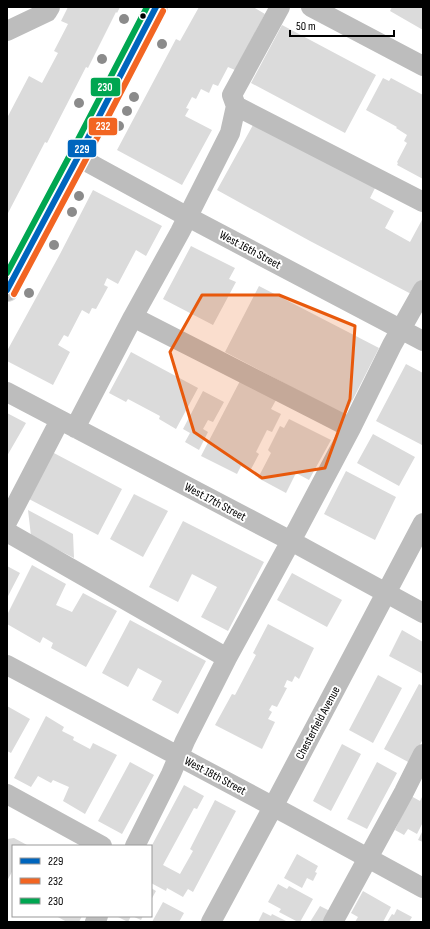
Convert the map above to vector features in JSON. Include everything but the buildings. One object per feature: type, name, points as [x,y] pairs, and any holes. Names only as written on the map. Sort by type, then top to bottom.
[{"type":"main road","points":[[7,290],[156,7]]},
{"type":"street","points":[[7,31],[48,12],[50,7]]},
{"type":"street","points":[[7,522],[133,317],[188,217],[230,133],[236,106],[232,95],[280,7]]},
{"type":"street","points":[[311,7],[423,66]]},
{"type":"street","points":[[236,106],[423,202]]},
{"type":"street","name":"West 16th Street","points":[[78,157],[423,341]]},
{"type":"street","points":[[136,845],[171,774],[185,741],[227,658],[291,542],[351,428],[392,345],[423,290]]},
{"type":"street","points":[[133,317],[351,428]]},
{"type":"street","name":"West 17th Street","points":[[7,392],[423,613]]},
{"type":"street","name":"Chesterfield Avenue","points":[[211,922],[423,523]]},
{"type":"street","points":[[7,532],[227,658]]},
{"type":"street","name":"West 18th Street","points":[[7,666],[423,888]]},
{"type":"street","points":[[333,922],[423,754]]},
{"type":"street","points":[[7,794],[100,845]]},
{"type":"highlighted area","points":[[202,295],[279,295],[355,326],[350,399],[325,468],[262,478],[194,432],[170,352]]},
{"type":"transit line","name":"230","points":[[7,273],[147,7]]},
{"type":"transit line","name":"229","points":[[7,290],[156,7]]},
{"type":"transit line","name":"232","points":[[14,294],[163,11]]}]
